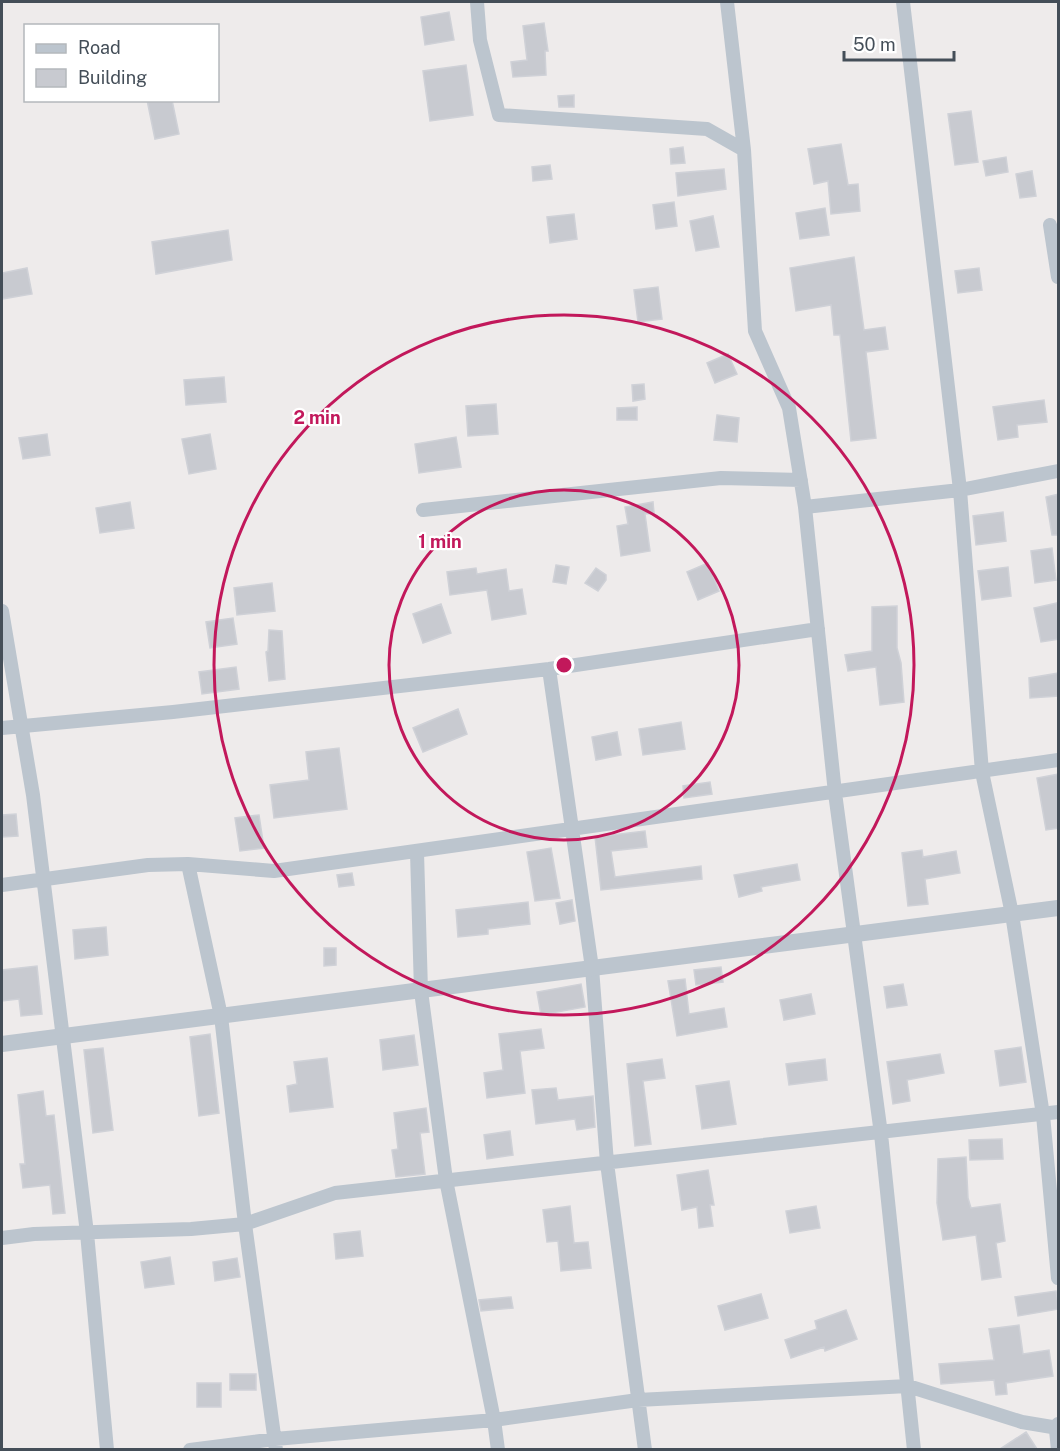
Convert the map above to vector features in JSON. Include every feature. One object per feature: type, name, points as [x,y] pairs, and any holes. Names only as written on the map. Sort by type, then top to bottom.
[{"type":"street","points":[[477,2],[480,40],[499,115],[707,129],[744,150]]},
{"type":"street","points":[[727,2],[744,150],[754,331],[789,408],[805,507],[835,793],[880,1134],[914,1449]]},
{"type":"street","points":[[903,2],[960,490],[982,772],[1012,914],[1043,1115],[1059,1278]]},
{"type":"street","points":[[1050,225],[1059,277]]},
{"type":"street","points":[[805,507],[960,490],[1059,471]]},
{"type":"street","points":[[423,510],[721,478],[801,480]]},
{"type":"street","points":[[2,611],[33,795],[87,1233],[106,1449]]},
{"type":"street","points":[[2,728],[173,712],[549,669],[818,629]]},
{"type":"street","points":[[549,669],[592,968],[607,1163],[645,1449]]},
{"type":"street","points":[[2,885],[148,865],[188,864],[274,871],[574,831],[1059,760]]},
{"type":"street","points":[[417,852],[421,991],[447,1180],[495,1420],[498,1449]]},
{"type":"street","points":[[188,864],[221,1016],[244,1224],[276,1444]]},
{"type":"street","points":[[2,1044],[1059,908]]},
{"type":"street","points":[[2,1238],[34,1234],[244,1224],[335,1193],[880,1134],[1059,1112]]},
{"type":"street","points":[[190,1449],[276,1444],[495,1420],[638,1400],[908,1386],[1022,1422],[1058,1427],[1058,1449]]},
{"type":"building","points":[[449,12],[454,40],[425,45],[421,17]]},
{"type":"building","points":[[544,23],[548,51],[545,51],[546,75],[513,77],[511,62],[527,60],[523,26]]},
{"type":"building","points":[[466,65],[473,115],[430,121],[423,71]]},
{"type":"building","points":[[574,95],[574,107],[559,107],[558,96]]},
{"type":"building","points":[[147,102],[172,102],[179,134],[155,139]]},
{"type":"building","points":[[971,111],[978,162],[955,165],[948,114]]},
{"type":"building","points":[[841,144],[848,185],[858,184],[860,211],[831,214],[828,181],[814,184],[808,149]]},
{"type":"building","points":[[683,147],[685,163],[671,164],[670,149]]},
{"type":"building","points":[[1006,157],[1008,172],[986,176],[983,161]]},
{"type":"building","points":[[550,165],[552,179],[533,181],[532,167]]},
{"type":"building","points":[[724,169],[726,189],[678,196],[676,173]]},
{"type":"building","points":[[1032,171],[1036,196],[1020,198],[1016,174]]},
{"type":"building","points":[[674,202],[677,226],[656,229],[653,205]]},
{"type":"building","points":[[825,208],[829,235],[800,239],[796,213]]},
{"type":"building","points":[[574,214],[577,239],[550,243],[547,217]]},
{"type":"building","points":[[713,216],[719,247],[696,251],[690,221]]},
{"type":"building","points":[[228,230],[232,260],[156,274],[152,242]]},
{"type":"building","points":[[854,257],[864,330],[885,327],[888,349],[866,352],[876,438],[851,441],[840,335],[834,335],[831,305],[796,311],[790,268]]},
{"type":"building","points":[[27,268],[32,294],[2,299],[2,273]]},
{"type":"building","points":[[979,268],[982,290],[958,293],[955,271]]},
{"type":"building","points":[[658,287],[662,319],[638,322],[634,290]]},
{"type":"building","points":[[728,354],[737,374],[715,383],[707,363]]},
{"type":"building","points":[[224,377],[226,402],[186,405],[184,380]]},
{"type":"building","points":[[644,384],[645,399],[633,401],[632,385]]},
{"type":"building","points":[[1044,400],[1047,422],[1017,425],[1018,437],[998,440],[993,407]]},
{"type":"building","points":[[496,404],[498,434],[468,436],[466,406]]},
{"type":"building","points":[[637,407],[637,420],[617,420],[617,408]]},
{"type":"building","points":[[717,415],[739,418],[737,442],[714,440]]},
{"type":"building","points":[[47,434],[50,455],[23,459],[19,438]]},
{"type":"building","points":[[210,434],[216,469],[189,474],[182,439]]},
{"type":"building","points":[[456,437],[461,467],[419,473],[415,444]]},
{"type":"building","points":[[1059,494],[1059,535],[1052,535],[1046,497]]},
{"type":"building","points":[[130,502],[134,528],[100,533],[96,508]]},
{"type":"building","points":[[653,502],[654,513],[645,514],[650,551],[621,556],[617,526],[628,524],[625,507]]},
{"type":"building","points":[[1003,512],[1006,541],[976,545],[973,516]]},
{"type":"building","points":[[1052,548],[1056,580],[1035,583],[1031,551]]},
{"type":"building","points":[[708,563],[719,591],[698,600],[687,572]]},
{"type":"building","points":[[556,565],[569,567],[566,584],[553,582]]},
{"type":"building","points":[[1008,567],[1011,596],[982,600],[978,571]]},
{"type":"building","points":[[476,568],[477,574],[506,569],[509,591],[522,589],[526,614],[492,620],[487,590],[450,595],[447,572]]},
{"type":"building","points":[[596,568],[606,575],[606,580],[598,591],[585,583]]},
{"type":"building","points":[[272,583],[275,611],[237,615],[234,588]]},
{"type":"building","points":[[1057,603],[1059,639],[1041,642],[1034,608]]},
{"type":"building","points":[[441,604],[451,633],[423,643],[413,614]]},
{"type":"building","points":[[897,606],[897,648],[901,663],[904,702],[880,705],[876,667],[848,671],[845,655],[872,651],[872,607]]},
{"type":"building","points":[[233,618],[237,644],[210,648],[206,622]]},
{"type":"building","points":[[269,630],[282,631],[285,679],[269,681],[266,652],[268,651]]},
{"type":"building","points":[[236,667],[239,689],[202,694],[199,672]]},
{"type":"building","points":[[1059,673],[1059,696],[1030,698],[1029,678]]},
{"type":"building","points":[[458,709],[467,734],[423,752],[413,728]]},
{"type":"building","points":[[681,722],[685,749],[643,755],[639,729]]},
{"type":"building","points":[[617,732],[621,755],[596,760],[592,737]]},
{"type":"building","points":[[339,748],[347,809],[274,818],[270,785],[309,780],[306,752]]},
{"type":"building","points":[[1059,774],[1059,828],[1046,830],[1037,778]]},
{"type":"building","points":[[710,782],[712,794],[684,798],[683,786]]},
{"type":"building","points":[[16,814],[18,836],[2,837],[2,815]]},
{"type":"building","points":[[259,815],[264,848],[240,851],[235,818]]},
{"type":"building","points":[[645,831],[647,847],[611,851],[615,877],[701,866],[702,879],[601,890],[595,837]]},
{"type":"building","points":[[551,848],[560,898],[535,901],[527,852]]},
{"type":"building","points":[[922,850],[923,857],[956,851],[960,873],[925,879],[928,904],[908,906],[902,853]]},
{"type":"building","points":[[797,864],[800,880],[761,887],[762,891],[739,897],[734,875]]},
{"type":"building","points":[[352,873],[354,885],[339,887],[337,875]]},
{"type":"building","points":[[572,900],[575,921],[560,924],[556,903]]},
{"type":"building","points":[[528,902],[530,924],[488,929],[488,934],[458,937],[456,910]]},
{"type":"building","points":[[106,927],[108,955],[75,959],[73,930]]},
{"type":"building","points":[[324,948],[336,948],[336,965],[324,966]]},
{"type":"building","points":[[37,966],[42,1014],[21,1016],[19,999],[2,1001],[2,970]]},
{"type":"building","points":[[721,967],[723,982],[696,985],[694,970]]},
{"type":"building","points":[[685,979],[689,1014],[724,1008],[727,1027],[677,1036],[668,981]]},
{"type":"building","points":[[581,984],[585,1007],[541,1015],[537,992]]},
{"type":"building","points":[[903,984],[907,1005],[887,1008],[884,987]]},
{"type":"building","points":[[811,994],[815,1014],[784,1020],[780,1000]]},
{"type":"building","points":[[541,1029],[544,1048],[520,1051],[525,1093],[487,1098],[484,1073],[503,1070],[499,1034]]},
{"type":"building","points":[[210,1034],[219,1113],[199,1116],[190,1037]]},
{"type":"building","points":[[414,1035],[418,1065],[383,1070],[380,1040]]},
{"type":"building","points":[[1021,1047],[1026,1082],[1000,1086],[995,1051]]},
{"type":"building","points":[[103,1048],[113,1130],[93,1133],[84,1050]]},
{"type":"building","points":[[940,1054],[944,1073],[907,1080],[910,1101],[893,1104],[887,1062]]},
{"type":"building","points":[[327,1058],[333,1107],[290,1112],[287,1086],[297,1084],[294,1062]]},
{"type":"building","points":[[662,1059],[665,1078],[643,1081],[651,1144],[635,1146],[627,1064]]},
{"type":"building","points":[[825,1059],[827,1080],[789,1085],[786,1064]]},
{"type":"building","points":[[729,1081],[736,1124],[702,1129],[696,1086]]},
{"type":"building","points":[[556,1088],[558,1100],[593,1096],[595,1127],[577,1130],[575,1119],[536,1124],[532,1090]]},
{"type":"building","points":[[43,1091],[46,1116],[54,1115],[65,1213],[53,1214],[50,1185],[23,1188],[20,1164],[25,1164],[18,1095]]},
{"type":"building","points":[[426,1108],[429,1132],[420,1133],[425,1174],[396,1177],[392,1150],[398,1149],[394,1113]]},
{"type":"building","points":[[510,1131],[513,1155],[487,1159],[484,1135]]},
{"type":"building","points":[[1002,1139],[1003,1159],[970,1160],[969,1140]]},
{"type":"building","points":[[966,1157],[968,1198],[971,1208],[1000,1204],[1005,1241],[996,1243],[1001,1277],[982,1280],[976,1235],[943,1240],[937,1203],[938,1159]]},
{"type":"building","points":[[708,1170],[714,1205],[710,1205],[713,1226],[699,1228],[697,1207],[682,1210],[677,1175]]},
{"type":"building","points":[[570,1206],[574,1243],[588,1242],[591,1268],[561,1271],[558,1241],[547,1242],[543,1210]]},
{"type":"building","points":[[816,1206],[820,1228],[790,1233],[786,1211]]},
{"type":"building","points":[[360,1231],[363,1256],[336,1259],[334,1234]]},
{"type":"building","points":[[170,1257],[174,1284],[145,1288],[141,1262]]},
{"type":"building","points":[[237,1258],[240,1277],[215,1281],[213,1262]]},
{"type":"building","points":[[1056,1291],[1059,1309],[1018,1316],[1015,1297]]},
{"type":"building","points":[[761,1294],[768,1318],[725,1330],[718,1306]]},
{"type":"building","points":[[511,1297],[513,1308],[481,1311],[479,1300]]},
{"type":"building","points":[[846,1310],[857,1339],[825,1351],[824,1347],[791,1358],[785,1340],[817,1329],[815,1321]]},
{"type":"building","points":[[1019,1325],[1023,1354],[1049,1350],[1053,1376],[1006,1383],[1007,1394],[996,1395],[994,1380],[941,1384],[939,1364],[994,1360],[989,1329]]},
{"type":"building","points":[[230,1374],[256,1374],[256,1390],[230,1390]]},
{"type":"building","points":[[197,1383],[221,1383],[221,1407],[197,1407]]},
{"type":"building","points":[[1026,1432],[1037,1449],[1000,1449]]}]
